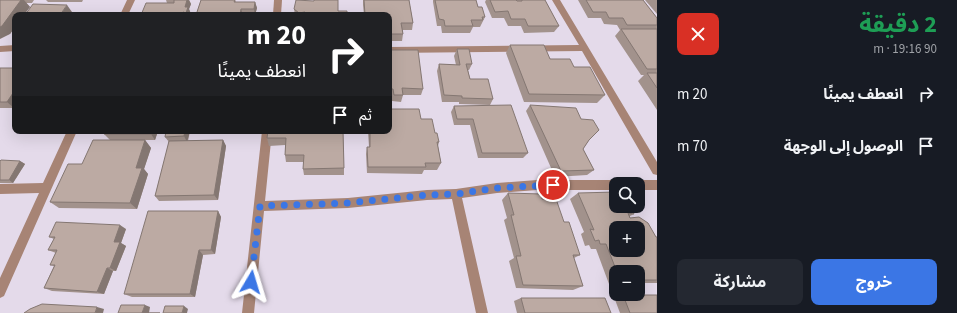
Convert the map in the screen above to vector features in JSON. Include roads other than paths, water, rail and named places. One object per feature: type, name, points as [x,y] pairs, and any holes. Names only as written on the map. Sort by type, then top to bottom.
[{"type":"street","points":[[125,12],[131,0]]},
{"type":"street","points":[[277,12],[278,0]]},
{"type":"street","points":[[556,0],[657,172]]},
{"type":"street","points":[[0,49],[12,48]]},
{"type":"street","points":[[392,50],[583,48]]},
{"type":"street","points":[[0,292],[71,134]]},
{"type":"street","points":[[248,313],[267,134]]},
{"type":"street","points":[[645,185],[657,184]]},
{"type":"street","points":[[260,206],[348,203],[427,195],[456,194],[497,188],[537,185],[609,185]]},
{"type":"street","points":[[0,189],[46,188]]},
{"type":"street","points":[[456,194],[482,313]]}]
